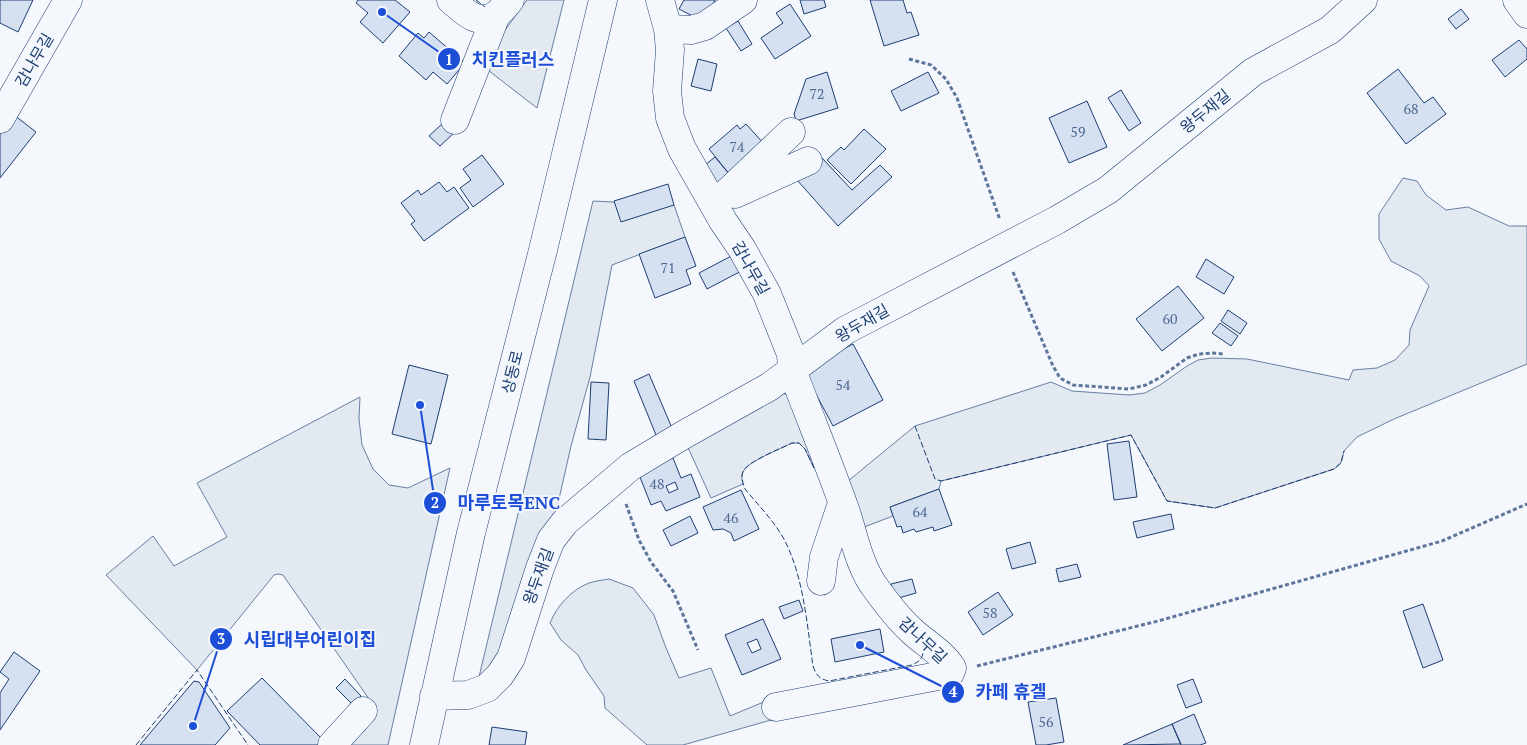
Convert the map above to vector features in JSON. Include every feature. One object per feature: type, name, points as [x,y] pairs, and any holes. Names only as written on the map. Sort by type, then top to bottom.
[{"type":"street","name":"감나무길","points":[[0,119],[68,0]]},
{"type":"street","points":[[451,0],[470,17],[483,20],[503,7]]},
{"type":"street","name":"상동로","points":[[424,745],[471,533],[543,250],[603,0]]},
{"type":"street","name":"감나무길","points":[[660,0],[668,29],[670,50],[668,91],[670,118],[682,149],[767,294],[791,354],[792,370],[842,503],[861,561],[871,581],[899,618],[948,662],[952,668],[950,673],[943,675],[776,707]]},
{"type":"street","points":[[668,29],[691,30],[705,26],[743,0]]},
{"type":"street","name":"왕두재길","points":[[434,696],[468,695],[488,688],[500,676],[511,658],[551,540],[565,522],[630,467],[769,387],[846,330],[1057,220],[1108,190],[1253,72],[1330,30],[1363,0]]},
{"type":"street","points":[[1517,0],[1527,14]]},
{"type":"street","points":[[455,120],[503,7]]},
{"type":"street","points":[[714,205],[791,132]]},
{"type":"street","points":[[714,205],[808,160]]},
{"type":"street","points":[[822,580],[824,557],[842,503]]},
{"type":"street","points":[[332,745],[363,712]]},
{"type":"path","points":[[909,59],[931,65],[946,79],[957,98],[1002,224],[1003,248],[1053,366],[1060,378],[1073,385],[1129,389],[1146,385],[1161,377],[1187,358],[1199,354],[1224,354]]},
{"type":"path","points":[[616,478],[639,540],[651,562],[673,591],[698,650]]},
{"type":"path","points":[[950,673],[1158,621],[1442,541],[1527,504]]},
{"type":"shaded area","points":[[527,0],[564,0],[537,108],[484,67],[500,37]]},
{"type":"shaded area","points":[[1403,178],[1417,181],[1426,195],[1446,210],[1468,207],[1509,226],[1527,226],[1527,364],[1394,419],[1357,437],[1344,451],[1341,463],[1334,469],[1215,508],[1167,501],[1131,435],[941,481],[939,489],[890,507],[893,516],[864,527],[842,486],[915,426],[1051,382],[1072,391],[1129,395],[1145,393],[1198,360],[1212,358],[1247,359],[1349,380],[1353,370],[1377,368],[1395,360],[1409,345],[1410,330],[1429,286],[1420,276],[1391,261],[1379,239],[1379,214]]},
{"type":"shaded area","points":[[593,201],[674,205],[685,237],[612,265],[590,377],[571,446],[554,521],[500,662],[478,681]]},
{"type":"shaded area","points":[[777,392],[785,394],[793,402],[819,462],[814,468],[805,449],[799,443],[792,443],[746,468],[742,475],[743,484],[711,498],[685,441]]},
{"type":"shaded area","points":[[360,397],[359,419],[362,445],[373,469],[389,485],[408,488],[450,468],[388,745],[341,745],[371,705],[369,699],[283,575],[274,575],[197,670],[106,575],[153,536],[174,566],[227,537],[197,483]]},
{"type":"shaded area","points":[[609,579],[633,588],[654,615],[679,678],[711,668],[730,716],[766,701],[771,720],[683,745],[647,745],[605,708],[604,696],[578,655],[561,640],[550,623],[561,605],[576,590],[589,583]]},
{"type":"building","points":[[0,0],[33,0],[18,32],[0,23]]},
{"type":"building","points":[[358,0],[395,0],[410,12],[383,43],[360,22],[368,13],[356,3]]},
{"type":"building","points":[[684,0],[715,0],[704,22],[679,9]]},
{"type":"building","points":[[800,0],[824,0],[826,7],[804,14]]},
{"type":"building","points":[[870,0],[903,0],[907,13],[911,12],[919,35],[884,46]]},
{"type":"building","points":[[790,4],[811,36],[775,59],[761,38],[783,23],[776,13]]},
{"type":"building","points":[[1461,9],[1469,19],[1456,29],[1448,19]]},
{"type":"building","points":[[738,21],[752,44],[741,51],[726,28]]},
{"type":"building","points":[[429,32],[465,63],[447,84],[433,72],[426,80],[399,56],[418,33],[424,38]]},
{"type":"building","points":[[1519,40],[1527,49],[1527,59],[1505,77],[1492,60]]},
{"type":"building","points":[[698,59],[717,64],[711,91],[691,86]]},
{"type":"building","points":[[1398,69],[1424,103],[1433,97],[1446,114],[1406,144],[1367,93]]},
{"type":"building","points":[[827,72],[838,108],[796,121],[794,114],[806,79]]},
{"type":"building","points":[[928,72],[939,93],[901,111],[891,91]]},
{"type":"building","points":[[1121,90],[1141,123],[1129,131],[1108,98]]},
{"type":"building","points":[[1087,101],[1107,147],[1069,163],[1049,118]]},
{"type":"building","points":[[14,115],[36,132],[0,178],[0,132]]},
{"type":"building","points":[[443,123],[454,133],[440,146],[429,136]]},
{"type":"building","points":[[746,124],[765,145],[730,175],[709,149],[737,125],[740,129]]},
{"type":"building","points":[[864,129],[886,149],[851,184],[827,160],[841,147],[844,150]]},
{"type":"building","points":[[482,155],[504,184],[473,207],[460,188],[471,180],[463,169]]},
{"type":"building","points":[[715,157],[730,175],[716,187],[705,165]]},
{"type":"building","points":[[822,158],[852,190],[880,165],[892,177],[838,226],[797,180]]},
{"type":"building","points":[[439,182],[447,192],[454,187],[469,208],[424,241],[411,224],[415,221],[401,203],[418,190],[421,195]]},
{"type":"building","points":[[668,184],[674,205],[621,222],[614,201]]},
{"type":"building","points":[[685,237],[696,266],[686,270],[691,284],[655,298],[639,254]]},
{"type":"building","points":[[737,253],[745,269],[707,289],[699,273]]},
{"type":"building","points":[[1206,259],[1234,277],[1224,294],[1196,277]]},
{"type":"building","points":[[1178,286],[1204,318],[1162,351],[1136,319]]},
{"type":"building","points":[[1228,310],[1247,323],[1240,334],[1221,321]]},
{"type":"building","points":[[1220,323],[1238,336],[1231,346],[1212,333]]},
{"type":"building","points":[[853,344],[883,400],[833,426],[803,370]]},
{"type":"building","points":[[409,365],[448,375],[431,444],[392,434]]},
{"type":"building","points":[[649,374],[672,428],[656,435],[634,381]]},
{"type":"building","points":[[591,382],[609,383],[606,440],[588,439]]},
{"type":"building","points":[[1129,441],[1137,497],[1114,500],[1107,444]]},
{"type":"building","points":[[673,458],[681,478],[691,474],[700,497],[666,511],[661,501],[651,505],[638,472]],"holes":[[[675,482],[678,489],[669,493],[666,486]]]},
{"type":"building","points":[[939,489],[952,525],[934,531],[933,527],[916,532],[914,529],[903,533],[901,526],[897,527],[890,507]]},
{"type":"building","points":[[741,490],[759,529],[734,541],[731,533],[723,529],[713,530],[703,507]]},
{"type":"building","points":[[1171,514],[1174,529],[1137,538],[1133,522]]},
{"type":"building","points":[[690,516],[698,533],[671,546],[663,530]]},
{"type":"building","points":[[1030,542],[1036,563],[1012,569],[1006,549]]},
{"type":"building","points":[[1077,564],[1081,577],[1059,582],[1056,569]]},
{"type":"building","points":[[912,579],[916,593],[895,599],[891,584]]},
{"type":"building","points":[[998,592],[1013,615],[983,635],[968,612]]},
{"type":"building","points":[[799,600],[803,611],[784,619],[779,607]]},
{"type":"building","points":[[1423,604],[1443,660],[1423,668],[1403,611]]},
{"type":"building","points":[[763,619],[781,659],[742,675],[725,635]],"holes":[[[757,639],[761,649],[752,653],[747,643]]]},
{"type":"building","points":[[880,629],[884,652],[835,662],[831,639]]},
{"type":"building","points":[[14,652],[40,671],[0,730],[0,693],[9,679],[0,672]]},
{"type":"building","points":[[262,678],[325,742],[322,745],[260,745],[227,711]]},
{"type":"building","points":[[345,679],[361,696],[352,704],[336,688]]},
{"type":"building","points":[[1193,679],[1202,702],[1186,708],[1177,685]]},
{"type":"building","points":[[194,681],[199,682],[230,728],[215,745],[140,745]]},
{"type":"building","points":[[1056,698],[1064,742],[1036,745],[1028,702]]},
{"type":"building","points":[[1194,714],[1206,743],[1200,745],[1181,745],[1172,724]]},
{"type":"building","points":[[1172,724],[1181,744],[1123,745]]},
{"type":"building","points":[[492,727],[527,732],[525,745],[489,745]]},
{"type":"fence","points":[[476,0],[485,7]]},
{"type":"fence","points":[[915,426],[935,479],[941,481],[1131,435],[1167,501],[1215,508],[1334,469],[1341,463],[1344,451]]},
{"type":"fence","points":[[814,468],[805,449],[799,443],[792,443],[747,466],[742,477],[745,489],[785,541],[797,571],[807,618],[815,672],[820,678],[829,681],[912,665],[922,657],[923,653]]},
{"type":"fence","points":[[136,745],[197,670],[248,745]]},
{"type":"place","name":"치킨플러스","points":[[382,12]]},
{"type":"place","name":"마루토목ENC","points":[[420,405]]},
{"type":"place","name":"카페 휴겔","points":[[860,645]]},
{"type":"place","name":"시립대부어린이집","points":[[193,726]]}]
